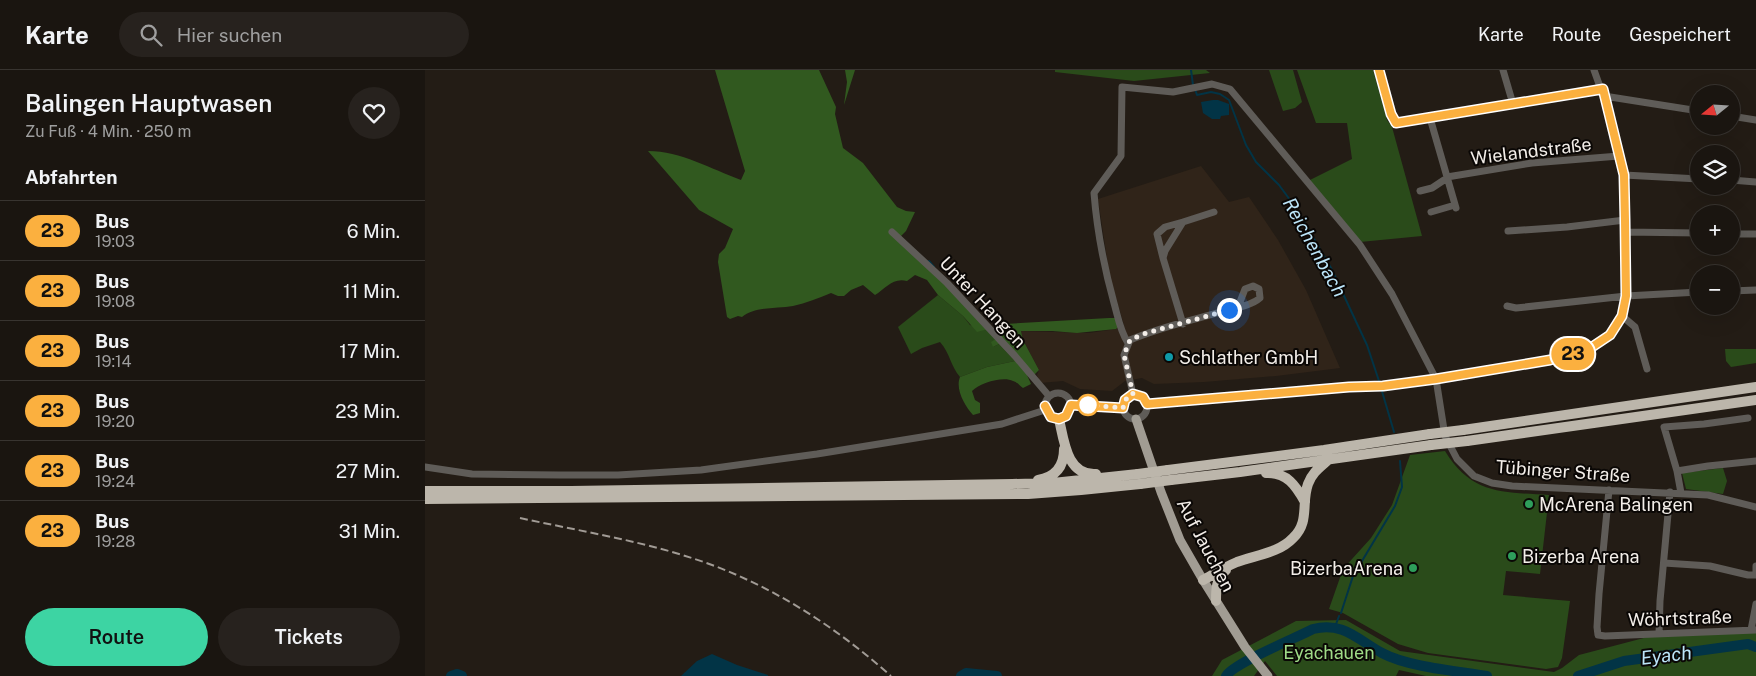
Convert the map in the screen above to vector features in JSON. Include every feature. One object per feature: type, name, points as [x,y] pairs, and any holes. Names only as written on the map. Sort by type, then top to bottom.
[{"type":"highway","points":[[425,499],[1028,494],[1081,490],[1324,450],[1756,387]]},
{"type":"highway","points":[[1170,475],[1241,472],[1756,400]]},
{"type":"highway","points":[[1059,419],[1069,456],[1074,466],[1081,473],[1088,475],[1113,473],[1139,479]]},
{"type":"highway","points":[[1012,484],[1047,478],[1057,472],[1064,459],[1064,440]]},
{"type":"highway","points":[[1203,580],[1235,563],[1283,546],[1294,538],[1301,527],[1305,514],[1307,485],[1314,471],[1328,460]]},
{"type":"highway","points":[[1241,472],[1254,474],[1276,473],[1286,478],[1295,486],[1305,502]]},
{"type":"highway","points":[[425,491],[571,491],[1012,484],[1053,483],[1124,476]]},
{"type":"highway","points":[[1216,601],[1217,582],[1221,574],[1235,563]]},
{"type":"main road","name":"Auf Jauchen","points":[[1136,419],[1164,500],[1181,540],[1216,601],[1245,646],[1268,676]]},
{"type":"street","points":[[1379,70],[1391,114],[1396,123],[1603,92],[1690,109]]},
{"type":"street","points":[[1503,70],[1513,104]]},
{"type":"street","points":[[1147,404],[1349,387],[1383,386],[1436,379],[1550,360],[1589,349],[1610,335],[1622,316],[1626,296],[1624,175],[1603,92],[1594,70]]},
{"type":"street","name":"Tübinger Straße","points":[[1128,343],[1121,328],[1107,277],[1097,227],[1094,193],[1121,156],[1122,87],[1173,92],[1213,84],[1230,89],[1360,245],[1393,294],[1436,379],[1445,436],[1457,459],[1474,476],[1492,483],[1512,486],[1708,495],[1756,507]]},
{"type":"street","points":[[1740,117],[1756,120]]},
{"type":"street","points":[[1430,118],[1456,207],[1431,212]]},
{"type":"street","name":"Wielandstraße","points":[[1421,191],[1432,188],[1447,178],[1532,163],[1619,156]]},
{"type":"street","points":[[1624,175],[1690,179]]},
{"type":"street","points":[[1740,181],[1756,182]]},
{"type":"street","points":[[1183,324],[1157,234],[1165,227],[1214,212]]},
{"type":"street","points":[[1508,231],[1567,227],[1625,220]]},
{"type":"street","points":[[1163,258],[1165,251],[1183,222]]},
{"type":"street","name":"Unter Hangen","points":[[892,232],[947,284],[1015,356],[1049,396]]},
{"type":"street","points":[[1625,232],[1690,233]]},
{"type":"street","points":[[1740,234],[1756,234]]},
{"type":"street","points":[[1740,291],[1756,290]]},
{"type":"street","points":[[1507,306],[1516,308],[1626,296],[1690,292]]},
{"type":"street","points":[[1133,394],[1124,355],[1130,340],[1143,334],[1229,310]]},
{"type":"street","points":[[1622,316],[1635,327],[1647,369]]},
{"type":"street","points":[[1056,392],[1068,397],[1071,405],[1066,416],[1059,419],[1051,417],[1045,410],[1045,403],[1049,396],[1056,392]]},
{"type":"street","points":[[1133,394],[1143,397],[1147,404],[1145,414],[1136,419],[1127,416],[1123,408],[1125,400],[1133,394]]},
{"type":"street","points":[[1071,405],[1123,408]]},
{"type":"street","points":[[425,467],[472,474],[625,475],[701,470],[817,454],[1002,424],[1045,410]]},
{"type":"street","points":[[1681,493],[1664,427],[1748,418]]},
{"type":"street","points":[[1677,472],[1708,466],[1756,461]]},
{"type":"street","name":"Wöhrtstraße","points":[[1609,490],[1597,627],[1599,635],[1754,630]]},
{"type":"street","points":[[1659,634],[1660,601],[1670,492]]},
{"type":"street","points":[[1664,563],[1710,566],[1748,575],[1756,574],[1756,566]]},
{"type":"street","points":[[1754,630],[1756,604]]},
{"type":"shaded area","points":[[1201,166],[1229,202],[1249,197],[1278,240],[1306,290],[1340,368],[1204,382],[1154,384],[1142,378],[1125,381],[1112,391],[1080,389],[1063,381],[1040,383],[1037,375],[1039,370],[1023,340],[1021,331],[1089,333],[1116,329],[1124,325],[1110,278],[1098,199]]},
{"type":"green space","points":[[715,70],[819,70],[836,107],[835,114],[843,148],[863,163],[897,207],[915,212],[906,231],[901,236],[988,329],[977,332],[963,316],[938,295],[927,280],[915,275],[907,281],[902,280],[889,284],[875,295],[863,285],[851,290],[844,296],[831,293],[793,306],[760,309],[747,313],[742,317],[738,316],[730,319],[727,317],[718,262],[719,254],[725,248],[733,229],[699,210],[648,151],[684,157],[741,180],[745,171]]},
{"type":"green space","points":[[845,70],[855,70],[844,105],[847,82]]},
{"type":"green space","points":[[1055,70],[1206,70],[1210,73],[1134,81],[1055,72]]},
{"type":"green space","points":[[1269,70],[1293,70],[1302,102],[1295,108],[1283,111]]},
{"type":"green space","points":[[1297,70],[1373,70],[1387,120],[1392,127],[1422,236],[1360,242],[1308,181],[1352,159],[1347,123],[1316,123]]},
{"type":"green space","points":[[938,295],[963,316],[970,325],[988,329],[997,338],[993,347],[999,344],[1015,361],[987,367],[960,377],[940,342],[911,354],[898,327]]},
{"type":"green space","points":[[1115,318],[1119,326],[1116,329],[1077,333],[1021,331],[1023,340],[1039,370],[1034,375],[1027,375],[1031,384],[1023,388],[1016,382],[1003,379],[986,383],[972,391],[975,400],[980,403],[980,413],[973,415],[967,407],[960,392],[960,377],[987,367],[1015,361],[999,344],[993,347],[991,342],[1001,332],[998,327],[1001,319],[1005,324]]},
{"type":"green space","points":[[1725,349],[1756,349],[1756,363],[1731,367],[1726,361]]},
{"type":"green space","points":[[1445,451],[1466,476],[1478,483],[1503,491],[1549,495],[1540,574],[1506,571],[1503,595],[1570,601],[1562,658],[1558,667],[1546,669],[1428,653],[1398,644],[1343,613],[1329,609],[1343,569],[1371,538],[1392,505],[1410,455]]},
{"type":"green space","points":[[1723,468],[1727,481],[1723,494],[1686,489],[1682,473]]},
{"type":"green space","name":"Eyachauen","points":[[1346,620],[1400,651],[1554,672],[1579,655],[1659,634],[1756,630],[1756,676],[1426,676],[1399,670],[1396,676],[1277,676],[1265,661],[1254,676],[1212,676],[1222,660],[1296,621]]},
{"type":"water","points":[[1213,100],[1229,104],[1229,115],[1221,116],[1220,119],[1212,119],[1203,113],[1201,102]]},
{"type":"water","points":[[712,654],[768,676],[681,676],[697,661]]},
{"type":"waterway","name":"Reichenbach","points":[[1191,70],[1193,85]]},
{"type":"waterway","name":"Reichenbach","points":[[1195,89],[1197,95],[1211,92],[1220,94],[1229,100],[1246,145],[1256,162],[1279,185],[1296,208],[1331,268],[1367,345],[1380,384]]},
{"type":"waterway","points":[[929,261],[934,267]]},
{"type":"waterway","name":"Reichenbach","points":[[1381,388],[1394,432]]},
{"type":"waterway","name":"Reichenbach","points":[[1341,613],[1353,576],[1395,506],[1402,487],[1400,461]]},
{"type":"waterway","name":"Reichenbach","points":[[1335,627],[1339,616]]},
{"type":"waterway","name":"Eyach","points":[[1226,676],[1241,664],[1266,651],[1313,629],[1324,627],[1350,633],[1382,653],[1405,662],[1487,676]]},
{"type":"waterway","name":"Eyach","points":[[1578,676],[1624,661],[1748,644],[1756,647]]},
{"type":"waterway","name":"Eyach","points":[[961,676],[966,673],[997,676]]},
{"type":"waterway","name":"Eyach","points":[[451,676],[457,674],[462,676]]},
{"type":"railway","points":[[520,518],[665,550],[737,575],[807,612],[850,642],[891,676]]},
{"type":"bus line","name":"23","points":[[1045,406],[1047,414],[1055,419],[1059,419],[1069,413],[1071,405],[1123,408],[1125,400],[1133,394],[1139,394],[1146,400],[1147,404],[1349,387],[1383,386],[1550,360],[1589,349],[1610,335],[1622,316],[1626,296],[1624,175],[1603,89],[1396,123],[1391,114],[1379,70]]},
{"type":"place","name":"Schlather GmbH","points":[[1169,357]]},
{"type":"place","name":"McArena Balingen","points":[[1529,504]]},
{"type":"place","name":"Bizerba Arena","points":[[1512,556]]},
{"type":"place","name":"BizerbaArena","points":[[1413,568]]},
{"type":"route","points":[[1088,405],[1123,408],[1125,400],[1133,394],[1124,355],[1130,340],[1143,334],[1229,310]]}]
